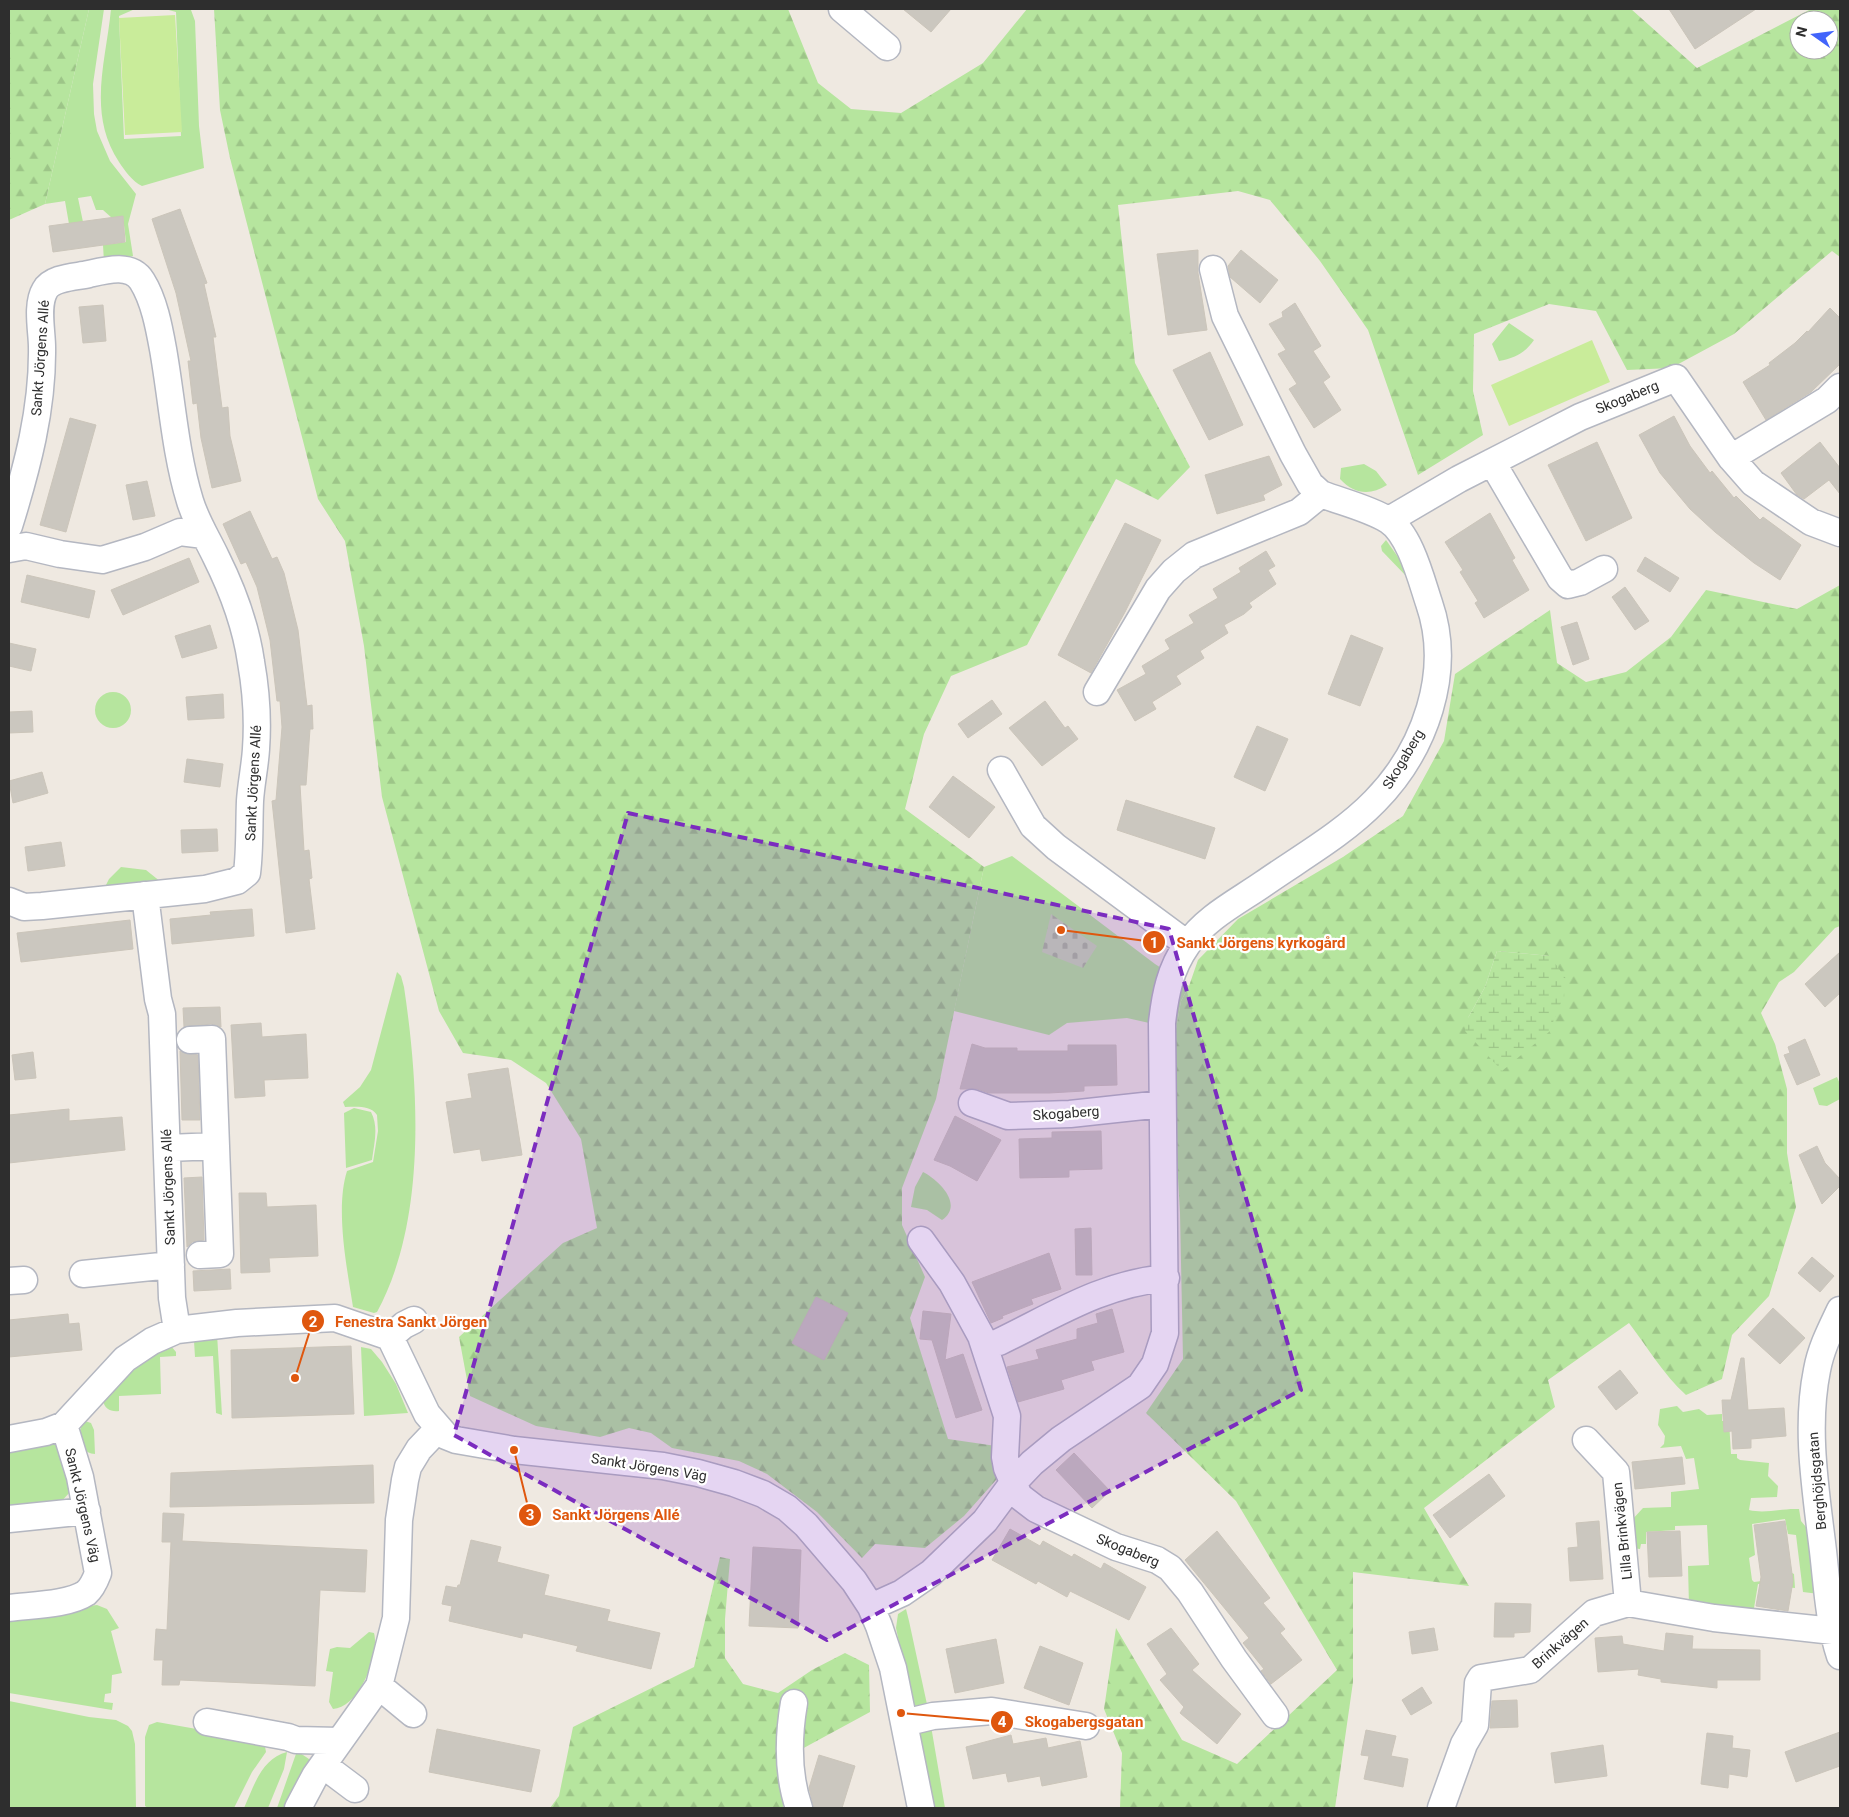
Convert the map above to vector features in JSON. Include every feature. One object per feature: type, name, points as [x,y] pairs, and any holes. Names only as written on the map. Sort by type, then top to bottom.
[{"type":"street","points":[[842,9],[887,47]]},
{"type":"street","name":"Sankt Jörgens Allé","points":[[9,526],[22,487],[36,426],[42,363],[41,307],[45,290],[54,282],[120,269],[133,271],[142,279],[159,326],[192,526],[216,558],[230,590],[243,627],[251,662],[257,722],[250,801],[247,873],[237,881],[205,889],[42,906],[24,907],[9,901]]},
{"type":"street","points":[[1214,269],[1225,316],[1293,454],[1310,484],[1321,494],[1389,520]]},
{"type":"street","name":"Skogaberg","points":[[871,1607],[902,1593],[931,1572],[985,1521],[1013,1483],[1032,1463],[1061,1439],[1123,1399],[1148,1377],[1159,1356],[1165,1333],[1166,1278],[1162,1104],[1162,1023],[1165,996],[1173,968],[1187,944],[1206,923],[1348,825],[1374,802],[1392,783],[1428,716],[1436,685],[1439,651],[1430,607],[1416,564],[1398,529],[1389,520],[1492,462],[1580,417],[1676,378],[1731,458],[1753,483],[1811,522],[1840,533]]},
{"type":"street","points":[[1731,458],[1816,407],[1840,387]]},
{"type":"street","points":[[1492,462],[1560,578],[1568,584],[1574,585],[1604,569]]},
{"type":"street","points":[[1097,692],[1158,589],[1174,571],[1194,555],[1299,512],[1321,494]]},
{"type":"street","points":[[14,542],[60,554],[102,560],[145,547],[192,526]]},
{"type":"street","points":[[1001,770],[1034,826],[1056,847],[1187,944]]},
{"type":"street","name":"Sankt Jörgens Allé","points":[[145,895],[158,999],[162,1014],[172,1298],[177,1330]]},
{"type":"street","points":[[190,1040],[212,1039],[220,1254],[200,1255]]},
{"type":"street","name":"Skogaberg","points":[[972,1103],[1008,1116],[1070,1114],[1162,1104]]},
{"type":"street","points":[[168,1148],[216,1146]]},
{"type":"street","name":"Skogaberg","points":[[922,1240],[952,1283],[981,1336],[1007,1416],[1005,1458],[1019,1496],[1036,1509],[1116,1547],[1157,1560],[1170,1568],[1190,1592],[1234,1659],[1275,1714]]},
{"type":"street","points":[[83,1274],[171,1265]]},
{"type":"street","points":[[999,1342],[1098,1293],[1114,1287],[1166,1278]]},
{"type":"street","name":"Berghöjdsgatan","points":[[1840,1310],[1825,1342],[1817,1369],[1812,1402],[1815,1478],[1833,1631],[1840,1656]]},
{"type":"street","points":[[9,1439],[46,1432],[64,1425],[125,1359],[152,1341],[177,1330],[236,1323],[335,1318],[390,1337],[404,1325],[414,1320]]},
{"type":"street","name":"Sankt Jörgens Väg","points":[[390,1337],[427,1414],[438,1429],[451,1438],[477,1444],[663,1466],[698,1473],[734,1482],[763,1494],[787,1508],[812,1532],[854,1581],[871,1607],[893,1668],[921,1808]]},
{"type":"street","name":"Sankt Jörgens Väg","points":[[9,1608],[73,1599],[86,1593],[93,1585],[98,1573],[80,1478],[64,1425]]},
{"type":"street","points":[[298,1808],[319,1770],[339,1741],[363,1712],[379,1686],[398,1647],[396,1618],[400,1520],[405,1480],[408,1467],[419,1449],[438,1429]]},
{"type":"street","name":"Lilla Brinkvägen","points":[[1586,1440],[1616,1472],[1628,1604]]},
{"type":"street","points":[[9,1519],[87,1511]]},
{"type":"street","name":"Brinkvägen","points":[[1441,1808],[1464,1744],[1474,1725],[1478,1683],[1481,1678],[1530,1670],[1594,1613],[1628,1604],[1714,1618],[1833,1631]]},
{"type":"street","points":[[379,1686],[413,1714]]},
{"type":"street","points":[[794,1703],[789,1734],[790,1757],[799,1808]]},
{"type":"street","points":[[904,1723],[933,1716],[992,1711],[1086,1726]]},
{"type":"street","points":[[207,1722],[296,1740],[339,1741]]},
{"type":"street","points":[[319,1770],[355,1789]]},
{"type":"highlighted area","points":[[628,813],[1169,929],[1301,1390],[827,1640],[454,1435]]},
{"type":"green space","points":[[9,9],[89,9],[45,204],[9,220]]},
{"type":"green space","points":[[89,9],[104,9],[93,84],[94,114],[97,131],[110,161],[136,194],[128,224],[133,256],[104,262],[103,245],[126,242],[123,217],[112,218],[103,210],[96,210],[91,196],[78,198],[83,222],[69,224],[65,201],[45,204]]},
{"type":"green space","points":[[111,9],[135,9],[119,16],[124,139],[181,136],[176,12],[165,9],[191,10],[195,21],[199,126],[204,168],[142,186],[132,179],[119,162],[109,144],[101,106],[101,87]]},
{"type":"green space","points":[[214,9],[788,9],[818,83],[851,109],[901,113],[983,63],[1027,9],[1631,9],[1697,68],[1789,20],[1789,60],[1839,60],[1839,10],[1809,10],[1840,9],[1840,257],[1832,251],[1734,334],[1671,368],[1627,370],[1596,311],[1549,304],[1474,334],[1473,391],[1483,435],[1418,475],[1368,330],[1320,261],[1270,200],[1238,191],[1118,205],[1135,363],[1190,467],[1158,500],[1116,479],[1027,645],[951,676],[924,734],[905,809],[984,867],[936,1099],[902,1188],[902,1225],[925,1277],[910,1318],[948,1439],[996,1446],[996,1480],[964,1516],[925,1548],[875,1544],[862,1558],[817,1512],[767,1474],[739,1461],[672,1448],[651,1433],[629,1428],[600,1437],[536,1426],[470,1396],[459,1337],[563,1243],[597,1228],[581,1139],[546,1083],[511,1060],[463,1053],[439,1011],[382,797],[364,646],[345,541],[318,499],[230,158],[220,110]]},
{"type":"green space","points":[[175,15],[182,132],[125,135],[119,18]]},
{"type":"green space","points":[[1509,323],[1534,340],[1519,354],[1499,361],[1492,344]]},
{"type":"green space","points":[[1592,340],[1610,382],[1509,426],[1491,385]]},
{"type":"green space","points":[[1364,464],[1376,471],[1387,485],[1374,491],[1362,492],[1351,488],[1340,479],[1341,468]]},
{"type":"green space","points":[[1386,540],[1410,574],[1408,578],[1382,551],[1381,546]]},
{"type":"green space","points":[[1840,585],[1840,926],[1835,928],[1794,972],[1779,982],[1761,1013],[1775,1044],[1787,1089],[1787,1153],[1796,1207],[1769,1296],[1732,1335],[1722,1379],[1686,1395],[1663,1370],[1629,1323],[1548,1380],[1555,1407],[1424,1508],[1469,1586],[1353,1572],[1353,1682],[1335,1808],[1120,1808],[1122,1753],[1104,1709],[1116,1628],[1182,1740],[1237,1764],[1337,1670],[1236,1501],[1146,1413],[1183,1359],[1180,1213],[1176,1143],[1176,1029],[1181,1001],[1189,986],[1198,960],[1238,919],[1343,857],[1403,816],[1444,741],[1455,674],[1550,610],[1557,663],[1586,682],[1626,672],[1671,637],[1706,590],[1797,609]],"holes":[[[1497,951],[1550,956],[1468,1018],[1485,987]]]},
{"type":"green space","points":[[113,692],[126,697],[131,710],[126,723],[113,728],[100,723],[95,710],[100,697]]},
{"type":"green space","points":[[1012,856],[1155,964],[1189,986],[1181,1001],[1176,1029],[1127,1018],[1067,1023],[1049,1035],[954,1011],[984,867]]},
{"type":"green space","points":[[121,867],[146,870],[161,882],[105,887],[109,879]]},
{"type":"green space","points":[[1051,914],[1097,946],[1083,968],[1042,952]]},
{"type":"green space","points":[[1497,951],[1550,956],[1569,983],[1549,1032],[1502,1071],[1465,1031],[1468,1018],[1485,987]]},
{"type":"green space","points":[[397,972],[401,976],[404,987],[409,1026],[413,1067],[415,1152],[411,1195],[404,1236],[393,1276],[377,1312],[374,1313],[353,1307],[343,1239],[342,1203],[347,1171],[373,1162],[378,1131],[377,1115],[367,1108],[345,1107],[343,1102],[360,1087],[371,1070]]},
{"type":"green space","points":[[1837,1077],[1840,1084],[1840,1099],[1827,1106],[1819,1105],[1813,1088]]},
{"type":"green space","points":[[354,1108],[371,1112],[375,1124],[375,1142],[372,1160],[346,1168],[344,1113]]},
{"type":"green space","points":[[923,1172],[941,1186],[950,1200],[951,1207],[948,1214],[942,1220],[927,1210],[911,1207],[915,1187]]},
{"type":"green space","points":[[217,1334],[222,1415],[216,1413],[213,1356],[195,1357],[194,1341],[196,1338]]},
{"type":"green space","points":[[171,1346],[176,1352],[176,1356],[160,1357],[161,1394],[119,1396],[119,1411],[106,1408],[103,1400],[136,1362]]},
{"type":"green space","points":[[361,1347],[371,1349],[382,1362],[396,1384],[408,1413],[364,1416]]},
{"type":"green space","points":[[1677,1406],[1683,1412],[1699,1409],[1707,1415],[1722,1414],[1722,1421],[1729,1421],[1731,1454],[1737,1454],[1737,1458],[1740,1460],[1769,1463],[1768,1476],[1778,1486],[1777,1497],[1751,1498],[1749,1510],[1799,1509],[1801,1521],[1806,1527],[1812,1527],[1819,1594],[1803,1592],[1796,1535],[1788,1534],[1785,1519],[1752,1524],[1755,1555],[1749,1558],[1752,1580],[1754,1582],[1787,1578],[1792,1573],[1794,1574],[1795,1588],[1758,1584],[1754,1608],[1767,1610],[1768,1620],[1689,1606],[1688,1566],[1709,1565],[1707,1525],[1675,1526],[1675,1530],[1646,1532],[1646,1544],[1641,1544],[1640,1549],[1632,1548],[1631,1521],[1643,1508],[1671,1507],[1671,1492],[1699,1489],[1694,1458],[1686,1459],[1681,1446],[1660,1448],[1664,1444],[1665,1436],[1658,1425],[1660,1409]]},
{"type":"green space","points":[[85,1421],[91,1423],[94,1430],[95,1454],[85,1450],[80,1441],[80,1431]]},
{"type":"green space","points":[[52,1441],[61,1445],[70,1492],[59,1504],[9,1513],[9,1449]]},
{"type":"green space","points":[[720,1557],[730,1559],[725,1619],[725,1658],[743,1684],[778,1693],[812,1670],[845,1653],[869,1665],[870,1712],[800,1750],[783,1808],[550,1808],[559,1796],[573,1727],[694,1667]]},
{"type":"green space","points":[[97,1605],[107,1609],[119,1628],[111,1631],[122,1673],[112,1675],[111,1693],[105,1694],[104,1702],[113,1703],[112,1710],[9,1693],[9,1615]]},
{"type":"green space","points":[[906,1609],[928,1709],[913,1708],[896,1628],[898,1614]]},
{"type":"green space","points":[[369,1632],[374,1633],[375,1643],[371,1666],[366,1679],[351,1700],[333,1709],[329,1702],[333,1672],[326,1671],[330,1649],[337,1647],[350,1648]]},
{"type":"green space","points":[[9,1701],[89,1717],[116,1720],[128,1726],[132,1731],[135,1744],[136,1808],[9,1808]]},
{"type":"green space","points":[[157,1722],[264,1741],[266,1752],[252,1772],[234,1808],[148,1808],[145,1806],[145,1737],[149,1725]]},
{"type":"green space","points":[[931,1726],[945,1808],[928,1808],[917,1738],[920,1730]]},
{"type":"green space","points":[[297,1751],[315,1763],[289,1808],[277,1808]]},
{"type":"green space","points":[[287,1752],[284,1769],[268,1808],[244,1808],[255,1782],[265,1767],[278,1756]]},
{"type":"building","points":[[903,9],[951,9],[931,32]]},
{"type":"building","points":[[1669,9],[1756,9],[1695,49]]},
{"type":"building","points":[[180,209],[207,283],[204,284],[216,337],[213,337],[222,408],[228,407],[230,436],[241,481],[212,488],[201,438],[197,403],[193,404],[188,361],[191,361],[176,293],[152,219]]},
{"type":"building","points":[[123,216],[125,242],[53,252],[49,226]]},
{"type":"building","points":[[1198,250],[1198,273],[1207,330],[1168,335],[1157,254]]},
{"type":"building","points":[[1241,250],[1278,280],[1260,303],[1230,277],[1228,266]]},
{"type":"building","points":[[1295,303],[1321,346],[1313,351],[1330,377],[1323,382],[1341,410],[1314,428],[1289,389],[1297,384],[1278,354],[1286,350],[1269,324],[1283,317],[1282,312]]},
{"type":"building","points":[[103,305],[106,341],[83,343],[79,307]]},
{"type":"building","points":[[1830,308],[1840,318],[1840,364],[1811,392],[1766,420],[1743,382],[1770,365],[1769,363],[1808,332]]},
{"type":"building","points":[[1210,352],[1243,425],[1209,440],[1173,370]]},
{"type":"building","points":[[1674,416],[1690,446],[1710,473],[1712,471],[1734,498],[1736,496],[1760,520],[1763,517],[1801,545],[1780,580],[1754,563],[1715,532],[1690,509],[1660,473],[1639,435]]},
{"type":"building","points":[[70,418],[96,425],[66,532],[40,525]]},
{"type":"building","points":[[1597,442],[1632,518],[1586,541],[1548,465]]},
{"type":"building","points":[[1820,442],[1840,468],[1840,494],[1829,480],[1804,499],[1797,495],[1781,473]]},
{"type":"building","points":[[1269,456],[1282,485],[1263,495],[1265,500],[1217,514],[1205,475]]},
{"type":"building","points":[[147,481],[155,516],[133,520],[126,485]]},
{"type":"building","points":[[250,511],[272,559],[277,557],[284,573],[298,630],[307,706],[312,705],[313,729],[310,729],[306,785],[300,785],[304,851],[309,850],[312,878],[309,879],[315,929],[286,933],[272,801],[276,800],[282,727],[280,701],[277,701],[270,640],[257,587],[246,562],[241,564],[223,524]]},
{"type":"building","points":[[1490,513],[1515,558],[1512,560],[1529,590],[1484,618],[1475,603],[1478,601],[1460,572],[1463,570],[1445,542]]},
{"type":"building","points":[[1125,523],[1161,540],[1125,612],[1091,673],[1058,655]]},
{"type":"building","points":[[1266,551],[1275,566],[1268,570],[1276,584],[1249,603],[1252,607],[1244,614],[1224,625],[1228,633],[1200,651],[1204,658],[1176,676],[1181,684],[1152,702],[1156,709],[1135,721],[1117,690],[1146,674],[1142,666],[1170,649],[1165,640],[1194,623],[1189,615],[1218,598],[1213,589],[1241,572],[1239,568]]},
{"type":"building","points":[[1645,557],[1679,578],[1670,592],[1637,571]]},
{"type":"building","points":[[189,558],[199,582],[123,615],[111,590]]},
{"type":"building","points":[[27,575],[95,591],[89,618],[21,602]]},
{"type":"building","points":[[1625,587],[1649,621],[1635,630],[1612,597]]},
{"type":"building","points":[[1577,622],[1589,659],[1573,665],[1561,627]]},
{"type":"building","points":[[210,625],[217,648],[182,658],[175,636]]},
{"type":"building","points":[[1351,635],[1383,648],[1360,706],[1328,694]]},
{"type":"building","points":[[9,643],[36,649],[31,671],[9,666]]},
{"type":"building","points":[[223,694],[224,718],[188,720],[186,697]]},
{"type":"building","points":[[992,700],[1002,714],[968,738],[958,724]]},
{"type":"building","points":[[1045,701],[1065,728],[1068,726],[1078,739],[1042,766],[1009,728]]},
{"type":"building","points":[[32,711],[33,732],[9,733],[9,712]]},
{"type":"building","points":[[1257,726],[1288,739],[1265,791],[1234,777]]},
{"type":"building","points":[[187,759],[223,764],[220,787],[184,782]]},
{"type":"building","points":[[42,772],[48,793],[13,803],[9,781]]},
{"type":"building","points":[[953,776],[995,807],[969,838],[929,807]]},
{"type":"building","points":[[1126,800],[1215,828],[1205,859],[1117,830]]},
{"type":"building","points":[[217,829],[218,851],[182,853],[181,830]]},
{"type":"building","points":[[61,842],[65,866],[28,871],[25,847]]},
{"type":"building","points":[[252,909],[254,936],[172,944],[170,919],[211,915],[210,912]]},
{"type":"building","points":[[130,920],[133,949],[21,962],[17,933]]},
{"type":"building","points":[[1840,952],[1840,993],[1825,1007],[1805,984]]},
{"type":"building","points":[[220,1007],[221,1027],[211,1024],[184,1027],[183,1008]]},
{"type":"building","points":[[261,1023],[262,1037],[306,1034],[308,1078],[264,1080],[265,1096],[235,1098],[231,1025]]},
{"type":"building","points":[[1805,1039],[1820,1075],[1797,1085],[1784,1055],[1790,1053],[1788,1047]]},
{"type":"building","points":[[972,1044],[985,1048],[1017,1048],[1017,1051],[1068,1051],[1068,1045],[1116,1045],[1117,1085],[1084,1086],[1084,1091],[1049,1093],[989,1093],[977,1089],[960,1089]]},
{"type":"building","points":[[180,1051],[198,1055],[200,1120],[182,1120]]},
{"type":"building","points":[[33,1052],[36,1078],[15,1080],[12,1055]]},
{"type":"building","points":[[508,1068],[522,1155],[482,1161],[480,1149],[454,1153],[446,1102],[472,1098],[468,1074]]},
{"type":"building","points":[[69,1109],[69,1121],[122,1117],[125,1150],[9,1163],[9,1115]]},
{"type":"building","points":[[955,1116],[1001,1140],[977,1181],[950,1166],[934,1160]]},
{"type":"building","points":[[1101,1131],[1102,1169],[1069,1170],[1069,1177],[1020,1178],[1019,1139],[1052,1138],[1052,1132]]},
{"type":"building","points":[[1817,1146],[1825,1163],[1840,1179],[1840,1186],[1822,1204],[1799,1155]]},
{"type":"building","points":[[202,1177],[204,1240],[192,1242],[187,1247],[184,1178]]},
{"type":"building","points":[[239,1193],[266,1193],[267,1207],[316,1205],[318,1256],[269,1258],[270,1272],[241,1273]]},
{"type":"building","points":[[1091,1228],[1092,1275],[1076,1275],[1075,1229]]},
{"type":"building","points":[[1049,1253],[1061,1289],[1031,1299],[1033,1304],[1002,1316],[1003,1318],[991,1323],[972,1282]]},
{"type":"building","points":[[1812,1257],[1834,1276],[1820,1292],[1798,1273]]},
{"type":"building","points":[[230,1269],[231,1289],[194,1291],[193,1271]]},
{"type":"building","points":[[816,1297],[848,1313],[824,1360],[792,1343]]},
{"type":"building","points":[[1773,1308],[1805,1338],[1780,1364],[1748,1335]]},
{"type":"building","points":[[1112,1309],[1124,1352],[1091,1361],[1094,1370],[1061,1380],[1064,1389],[1018,1402],[1007,1367],[1039,1359],[1036,1350],[1077,1339],[1077,1329],[1098,1323],[1096,1314]]},
{"type":"building","points":[[923,1311],[951,1314],[945,1360],[963,1354],[982,1410],[956,1418],[932,1340],[920,1339]]},
{"type":"building","points":[[68,1314],[69,1324],[79,1323],[82,1350],[9,1357],[9,1320]]},
{"type":"building","points":[[351,1346],[354,1414],[232,1418],[231,1350]]},
{"type":"building","points":[[1741,1358],[1744,1358],[1748,1410],[1784,1408],[1786,1436],[1751,1439],[1751,1448],[1733,1449],[1732,1431],[1724,1432],[1722,1400],[1731,1400]]},
{"type":"building","points":[[1620,1370],[1638,1393],[1616,1410],[1598,1387]]},
{"type":"building","points":[[1074,1453],[1110,1491],[1092,1508],[1056,1470]]},
{"type":"building","points":[[1682,1457],[1685,1484],[1635,1489],[1632,1462]]},
{"type":"building","points":[[373,1465],[374,1503],[170,1507],[171,1473]]},
{"type":"building","points":[[1489,1474],[1505,1496],[1450,1538],[1433,1515]]},
{"type":"building","points":[[163,1513],[184,1514],[182,1541],[367,1550],[365,1592],[320,1590],[315,1686],[180,1680],[179,1685],[162,1685],[163,1660],[154,1660],[156,1629],[167,1630],[171,1542],[162,1542]]},
{"type":"building","points":[[1599,1521],[1603,1579],[1570,1581],[1568,1548],[1578,1547],[1576,1523]]},
{"type":"building","points":[[1785,1521],[1793,1581],[1788,1611],[1756,1606],[1761,1577],[1754,1525]]},
{"type":"building","points":[[1010,1529],[1040,1546],[1043,1541],[1072,1557],[1074,1554],[1101,1569],[1104,1563],[1146,1587],[1129,1620],[1070,1591],[1067,1597],[1038,1581],[1036,1584],[992,1560]]},
{"type":"building","points":[[1217,1531],[1270,1598],[1263,1603],[1285,1629],[1280,1633],[1302,1660],[1271,1684],[1261,1671],[1264,1669],[1243,1643],[1249,1638],[1185,1560]]},
{"type":"building","points":[[1680,1531],[1682,1576],[1649,1577],[1647,1532]]},
{"type":"building","points":[[471,1540],[501,1547],[497,1562],[549,1575],[544,1595],[610,1610],[607,1621],[660,1633],[651,1669],[576,1651],[578,1646],[523,1633],[522,1638],[449,1621],[452,1606],[442,1604],[446,1586],[457,1588],[460,1585]]},
{"type":"building","points":[[753,1547],[801,1550],[798,1628],[749,1626]]},
{"type":"building","points":[[1495,1603],[1531,1604],[1530,1632],[1514,1633],[1514,1637],[1494,1637]]},
{"type":"building","points":[[1171,1628],[1199,1664],[1192,1670],[1241,1714],[1217,1744],[1180,1713],[1184,1707],[1160,1680],[1167,1674],[1147,1644]]},
{"type":"building","points":[[1434,1628],[1438,1650],[1412,1654],[1409,1632]]},
{"type":"building","points":[[1666,1633],[1693,1636],[1692,1649],[1760,1650],[1760,1680],[1717,1680],[1717,1688],[1661,1682],[1661,1679],[1638,1675],[1639,1669],[1598,1672],[1595,1638],[1622,1636],[1623,1644],[1664,1651]]},
{"type":"building","points":[[996,1639],[1004,1683],[955,1693],[946,1649]]},
{"type":"building","points":[[1040,1646],[1083,1663],[1069,1705],[1024,1688]]},
{"type":"building","points":[[1422,1687],[1432,1703],[1411,1715],[1402,1700]]},
{"type":"building","points":[[1517,1700],[1518,1727],[1490,1728],[1492,1701]]},
{"type":"building","points":[[437,1729],[540,1750],[531,1792],[429,1772]]},
{"type":"building","points":[[1366,1730],[1396,1736],[1391,1756],[1408,1759],[1403,1787],[1364,1779],[1369,1756],[1361,1755]]},
{"type":"building","points":[[1840,1732],[1840,1766],[1796,1782],[1785,1752]]},
{"type":"building","points":[[1707,1733],[1733,1736],[1732,1748],[1750,1750],[1747,1777],[1729,1774],[1728,1788],[1701,1784]]},
{"type":"building","points":[[1011,1735],[1013,1744],[1046,1738],[1048,1748],[1080,1741],[1087,1777],[1042,1786],[1040,1776],[1008,1782],[1006,1773],[973,1779],[966,1747]]},
{"type":"building","points":[[1603,1745],[1607,1776],[1555,1783],[1551,1753]]},
{"type":"building","points":[[819,1755],[855,1766],[842,1808],[814,1808],[809,1788]]},
{"type":"place","name":"Sankt Jörgens kyrkogård","points":[[1061,930]]},
{"type":"place","name":"Fenestra Sankt Jörgen","points":[[295,1378]]},
{"type":"place","name":"Sankt Jörgens Allé","points":[[514,1450]]},
{"type":"place","name":"Skogabergsgatan","points":[[901,1713]]}]
